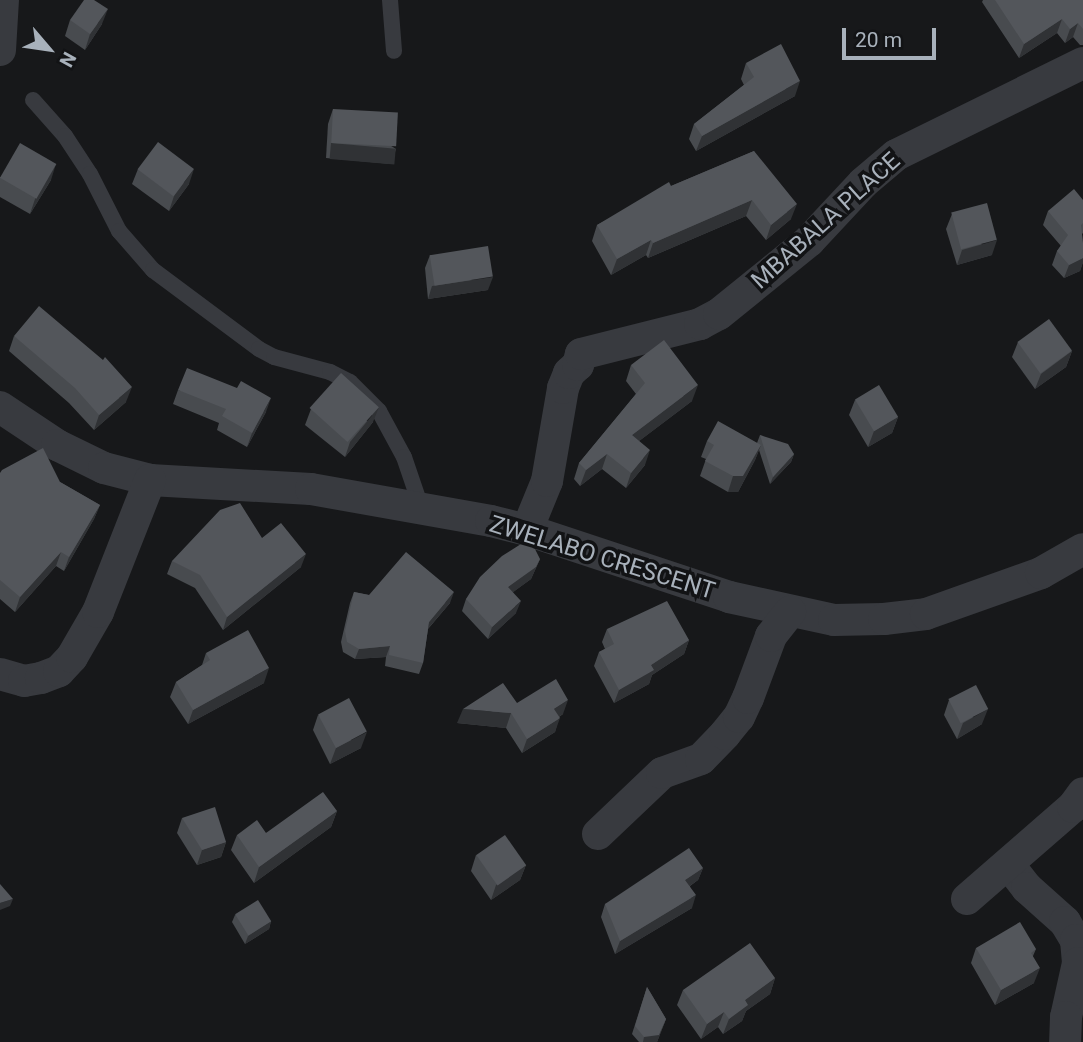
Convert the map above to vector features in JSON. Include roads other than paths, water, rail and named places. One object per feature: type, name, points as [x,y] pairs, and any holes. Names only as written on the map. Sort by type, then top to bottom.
[{"type":"street","points":[[0,50],[3,0]]},
{"type":"street","name":"MBABALA PLACE","points":[[527,530],[547,481],[563,388],[569,373],[578,365],[581,354],[700,324],[719,314],[809,241],[863,183],[896,155],[1083,63]]},
{"type":"street","name":"ZWELABO CRESCENT","points":[[0,407],[57,445],[104,468],[150,480],[311,489],[527,530],[729,597],[834,620],[884,619],[926,614],[1041,573],[1083,549]]},
{"type":"street","points":[[0,674],[24,681],[41,678],[59,671],[72,657],[97,612],[150,480]]},
{"type":"street","points":[[598,834],[662,773],[701,758],[725,734],[739,717],[748,698],[771,636],[790,612]]},
{"type":"street","points":[[967,899],[1073,807],[1083,793]]},
{"type":"street","points":[[1009,865],[1027,888],[1065,922],[1076,940],[1077,963],[1066,1017],[1065,1042]]},
{"type":"lane","points":[[390,0],[394,51]]},
{"type":"lane","points":[[33,100],[65,136],[90,174],[119,231],[153,270],[259,349],[274,357],[330,372],[349,382],[379,411],[404,457],[422,510]]}]
